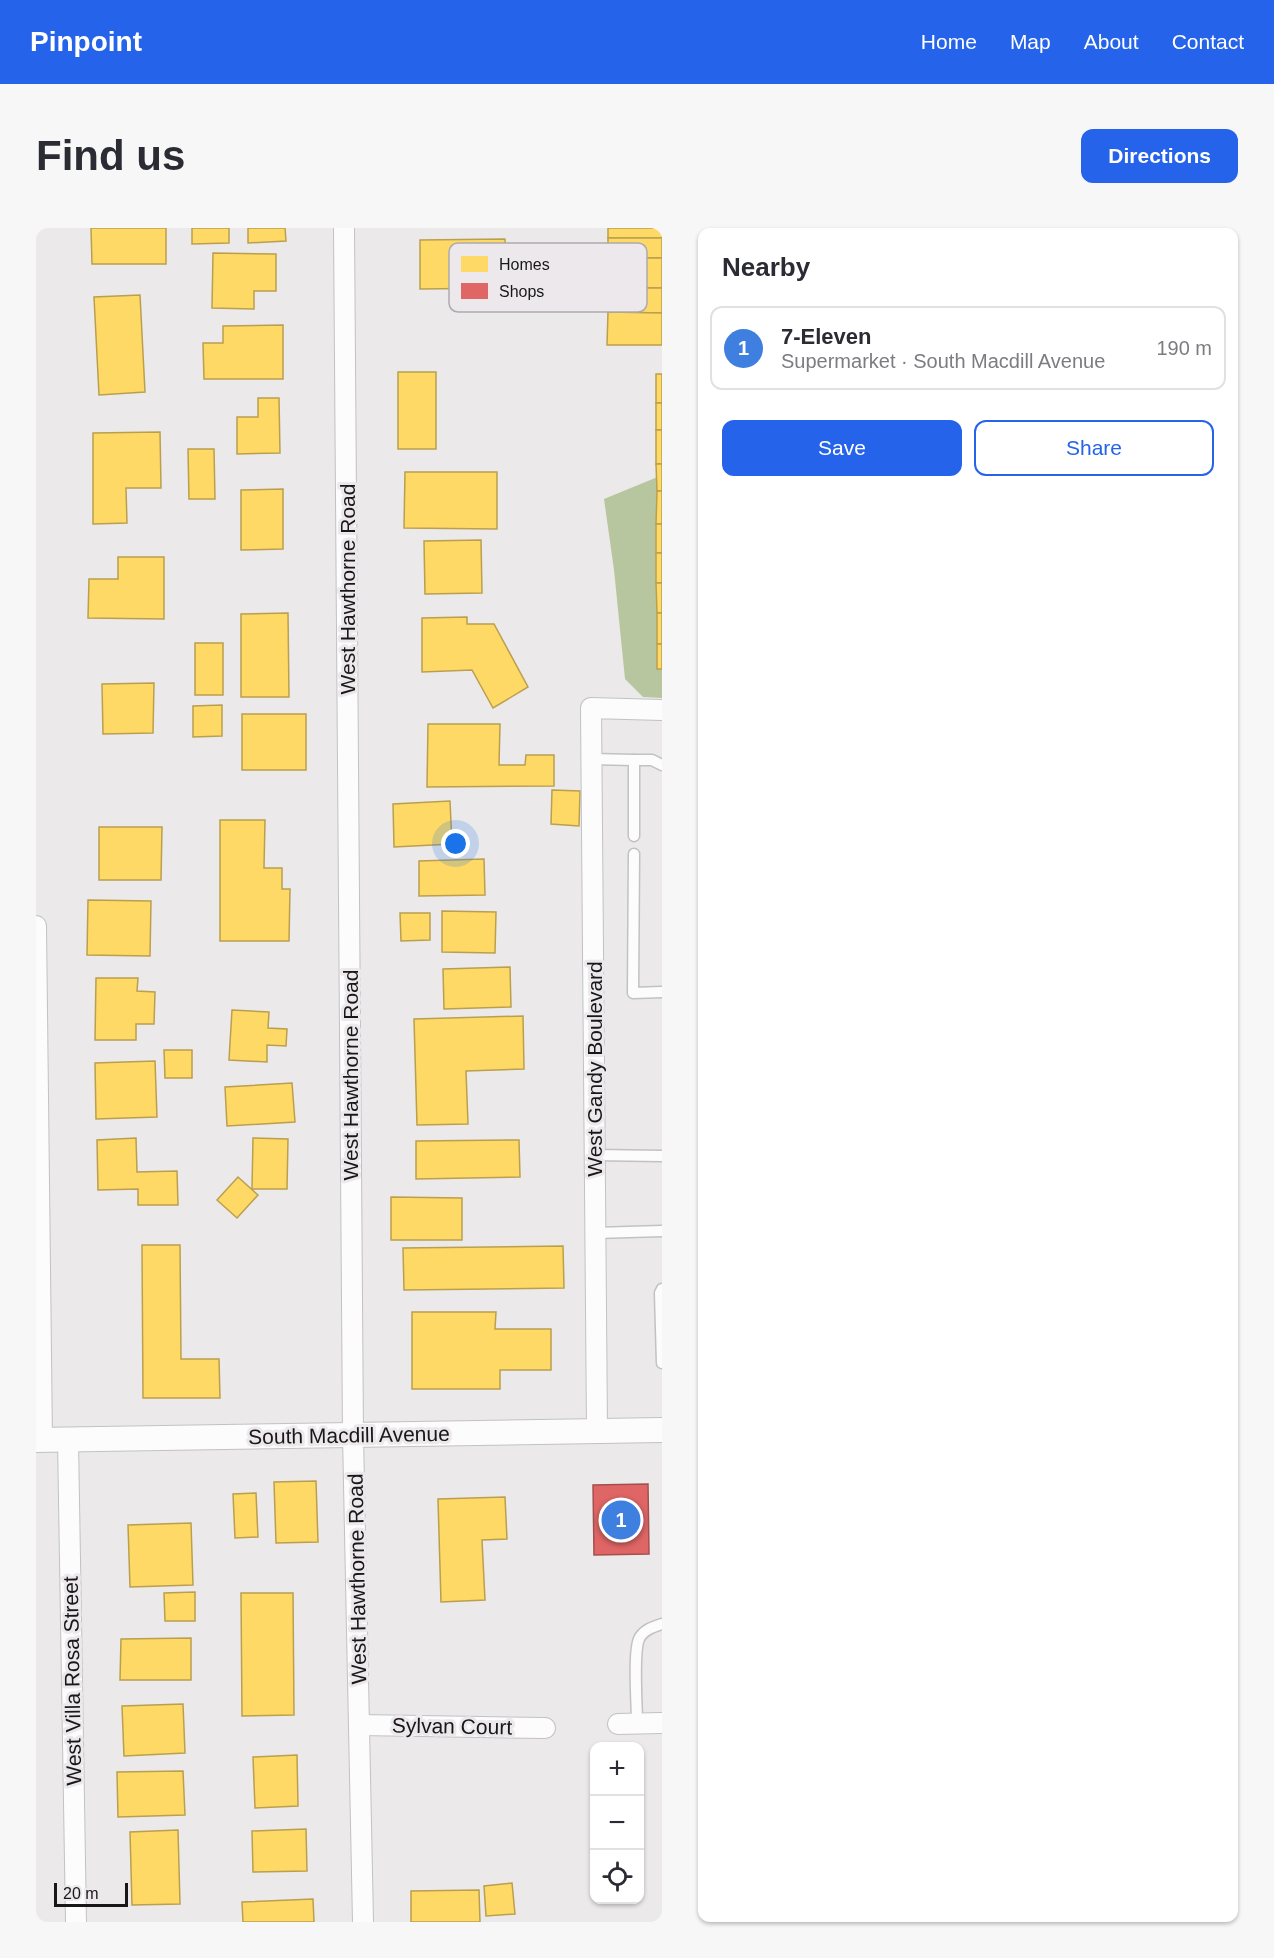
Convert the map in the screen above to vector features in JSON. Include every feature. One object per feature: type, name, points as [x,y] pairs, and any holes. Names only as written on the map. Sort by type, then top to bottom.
[{"type":"street","name":"West Hawthorne Road","points":[[344,228],[353,1435],[363,1922]]},
{"type":"street","name":"West Gandy Boulevard","points":[[597,1430],[591,708],[662,710]]},
{"type":"street","points":[[36,926],[39,1440]]},
{"type":"street","name":"South Macdill Avenue","points":[[39,1440],[662,1430]]},
{"type":"street","name":"West Villa Rosa Street","points":[[68,1440],[76,1922]]},
{"type":"street","points":[[628,1724],[662,1723]]},
{"type":"street","name":"Sylvan Court","points":[[360,1725],[545,1728]]},
{"type":"lane","points":[[591,759],[652,760],[662,765]]},
{"type":"lane","points":[[634,759],[634,836]]},
{"type":"lane","points":[[634,854],[633,993],[662,992]]},
{"type":"lane","points":[[595,1155],[662,1156]]},
{"type":"lane","points":[[595,1233],[662,1231]]},
{"type":"lane","points":[[661,1291],[662,1363]]},
{"type":"lane","points":[[628,1724],[639,1637],[649,1628],[662,1624]]},
{"type":"shaded area","points":[[660,476],[662,479],[662,698],[643,697],[625,679],[604,499]]},
{"type":"building: Homes","points":[[91,228],[166,228],[166,264],[92,264]]},
{"type":"building: Homes","points":[[192,228],[229,228],[229,243],[192,244]]},
{"type":"building: Homes","points":[[248,228],[285,228],[286,241],[248,243]]},
{"type":"building: Homes","points":[[608,228],[662,228],[662,238],[608,238]]},
{"type":"building: Homes","points":[[608,238],[662,238],[662,258],[647,258],[647,243],[608,243]]},
{"type":"building: Homes","points":[[505,239],[505,243],[449,243],[449,289],[420,289],[420,240]]},
{"type":"building: Homes","points":[[213,253],[276,254],[276,291],[254,291],[254,309],[212,308]]},
{"type":"building: Homes","points":[[647,258],[662,258],[662,288],[647,288]]},
{"type":"building: Homes","points":[[647,288],[662,288],[662,313],[608,312],[647,312]]},
{"type":"building: Homes","points":[[140,295],[145,392],[99,395],[94,297]]},
{"type":"building: Homes","points":[[608,312],[662,313],[662,345],[607,345]]},
{"type":"building: Homes","points":[[283,325],[283,379],[204,379],[203,343],[223,343],[223,326]]},
{"type":"building: Homes","points":[[398,372],[436,372],[436,449],[398,449]]},
{"type":"building: Homes","points":[[656,374],[662,374],[662,403],[656,403]]},
{"type":"building: Homes","points":[[258,398],[279,398],[280,453],[237,454],[237,417],[258,417]]},
{"type":"building: Homes","points":[[656,403],[662,403],[662,430],[656,430]]},
{"type":"building: Homes","points":[[656,430],[662,430],[662,464],[656,464]]},
{"type":"building: Homes","points":[[160,432],[161,488],[126,488],[127,523],[93,524],[93,433]]},
{"type":"building: Homes","points":[[188,449],[214,449],[215,499],[189,499]]},
{"type":"building: Homes","points":[[656,464],[662,464],[662,491],[657,491]]},
{"type":"building: Homes","points":[[405,472],[497,472],[497,529],[404,528]]},
{"type":"building: Homes","points":[[283,489],[283,549],[241,550],[241,490]]},
{"type":"building: Homes","points":[[657,491],[662,491],[662,524],[656,524]]},
{"type":"building: Homes","points":[[656,524],[662,524],[662,553],[656,553]]},
{"type":"building: Homes","points":[[481,540],[482,593],[425,594],[424,541]]},
{"type":"building: Homes","points":[[656,553],[662,553],[662,583],[656,583]]},
{"type":"building: Homes","points":[[118,557],[164,557],[164,619],[88,618],[89,579],[118,579]]},
{"type":"building: Homes","points":[[656,583],[662,583],[662,613],[657,613]]},
{"type":"building: Homes","points":[[288,613],[289,697],[241,697],[241,614]]},
{"type":"building: Homes","points":[[657,613],[662,613],[662,644],[657,644]]},
{"type":"building: Homes","points":[[467,617],[467,624],[494,624],[528,687],[493,708],[472,670],[422,672],[422,618]]},
{"type":"building: Homes","points":[[195,643],[223,643],[223,695],[195,695]]},
{"type":"building: Homes","points":[[657,644],[662,644],[662,669],[657,669]]},
{"type":"building: Homes","points":[[154,683],[153,733],[103,734],[102,684]]},
{"type":"building: Homes","points":[[222,705],[222,736],[193,737],[193,706]]},
{"type":"building: Homes","points":[[242,714],[306,714],[306,770],[242,770]]},
{"type":"building: Homes","points":[[428,724],[500,724],[499,765],[525,765],[526,755],[554,755],[554,786],[427,787]]},
{"type":"building: Homes","points":[[552,790],[580,791],[579,826],[551,824]]},
{"type":"building: Homes","points":[[450,801],[452,844],[394,847],[393,804]]},
{"type":"building: Homes","points":[[220,820],[265,820],[264,868],[282,868],[282,889],[290,889],[289,941],[220,941]]},
{"type":"building: Homes","points":[[99,827],[162,827],[161,880],[99,880]]},
{"type":"building: Homes","points":[[484,859],[485,895],[419,896],[419,861]]},
{"type":"building: Homes","points":[[88,900],[151,901],[150,956],[87,955]]},
{"type":"building: Homes","points":[[442,911],[496,912],[495,953],[442,952]]},
{"type":"building: Homes","points":[[400,913],[430,913],[430,940],[401,941]]},
{"type":"building: Homes","points":[[510,967],[511,1007],[444,1009],[443,969]]},
{"type":"building: Homes","points":[[96,978],[138,978],[137,991],[155,992],[154,1024],[136,1024],[136,1040],[95,1040]]},
{"type":"building: Homes","points":[[232,1010],[269,1012],[268,1028],[287,1029],[286,1046],[267,1045],[267,1062],[229,1060]]},
{"type":"building: Homes","points":[[523,1016],[524,1069],[466,1071],[468,1124],[417,1125],[414,1019]]},
{"type":"building: Homes","points":[[164,1050],[192,1050],[192,1078],[165,1078]]},
{"type":"building: Homes","points":[[155,1061],[157,1117],[96,1119],[95,1063]]},
{"type":"building: Homes","points":[[292,1083],[295,1122],[227,1126],[225,1087]]},
{"type":"building: Homes","points":[[136,1138],[137,1172],[177,1171],[178,1205],[138,1205],[138,1189],[98,1190],[97,1140]]},
{"type":"building: Homes","points":[[253,1138],[288,1139],[287,1189],[252,1189]]},
{"type":"building: Homes","points":[[519,1140],[520,1177],[416,1179],[416,1141]]},
{"type":"building: Homes","points":[[238,1177],[258,1195],[237,1218],[217,1200]]},
{"type":"building: Homes","points":[[391,1197],[462,1198],[462,1240],[391,1240]]},
{"type":"building: Homes","points":[[142,1245],[180,1245],[181,1359],[219,1359],[220,1398],[143,1398]]},
{"type":"building: Homes","points":[[563,1246],[564,1288],[404,1290],[403,1248]]},
{"type":"building: Homes","points":[[412,1312],[496,1312],[495,1329],[551,1329],[551,1370],[500,1370],[500,1389],[412,1389]]},
{"type":"building: Homes","points":[[316,1481],[318,1542],[276,1543],[274,1482]]},
{"type":"building: Homes","points":[[256,1493],[258,1537],[235,1538],[233,1494]]},
{"type":"building: Homes","points":[[505,1497],[507,1539],[482,1540],[485,1600],[441,1602],[438,1499]]},
{"type":"building: Homes","points":[[191,1523],[193,1585],[130,1587],[128,1525]]},
{"type":"building: Homes","points":[[195,1592],[195,1621],[165,1621],[164,1593]]},
{"type":"building: Homes","points":[[241,1593],[293,1593],[294,1715],[242,1716]]},
{"type":"building: Homes","points":[[191,1638],[191,1680],[120,1680],[121,1639]]},
{"type":"building: Homes","points":[[183,1704],[185,1753],[124,1756],[122,1706]]},
{"type":"building: Homes","points":[[297,1755],[298,1806],[255,1808],[253,1757]]},
{"type":"building: Homes","points":[[183,1771],[185,1815],[118,1817],[117,1772]]},
{"type":"building: Homes","points":[[306,1829],[307,1871],[253,1872],[252,1831]]},
{"type":"building: Homes","points":[[178,1830],[180,1904],[132,1905],[130,1832]]},
{"type":"building: Homes","points":[[512,1883],[515,1914],[486,1916],[484,1886]]},
{"type":"building: Homes","points":[[479,1890],[480,1922],[411,1922],[411,1891]]},
{"type":"building: Homes","points":[[313,1899],[314,1922],[243,1922],[242,1902]]},
{"type":"building: Shops","points":[[648,1484],[649,1554],[594,1555],[593,1485]]},
{"type":"place","name":"7-Eleven","points":[[621,1520]]}]
